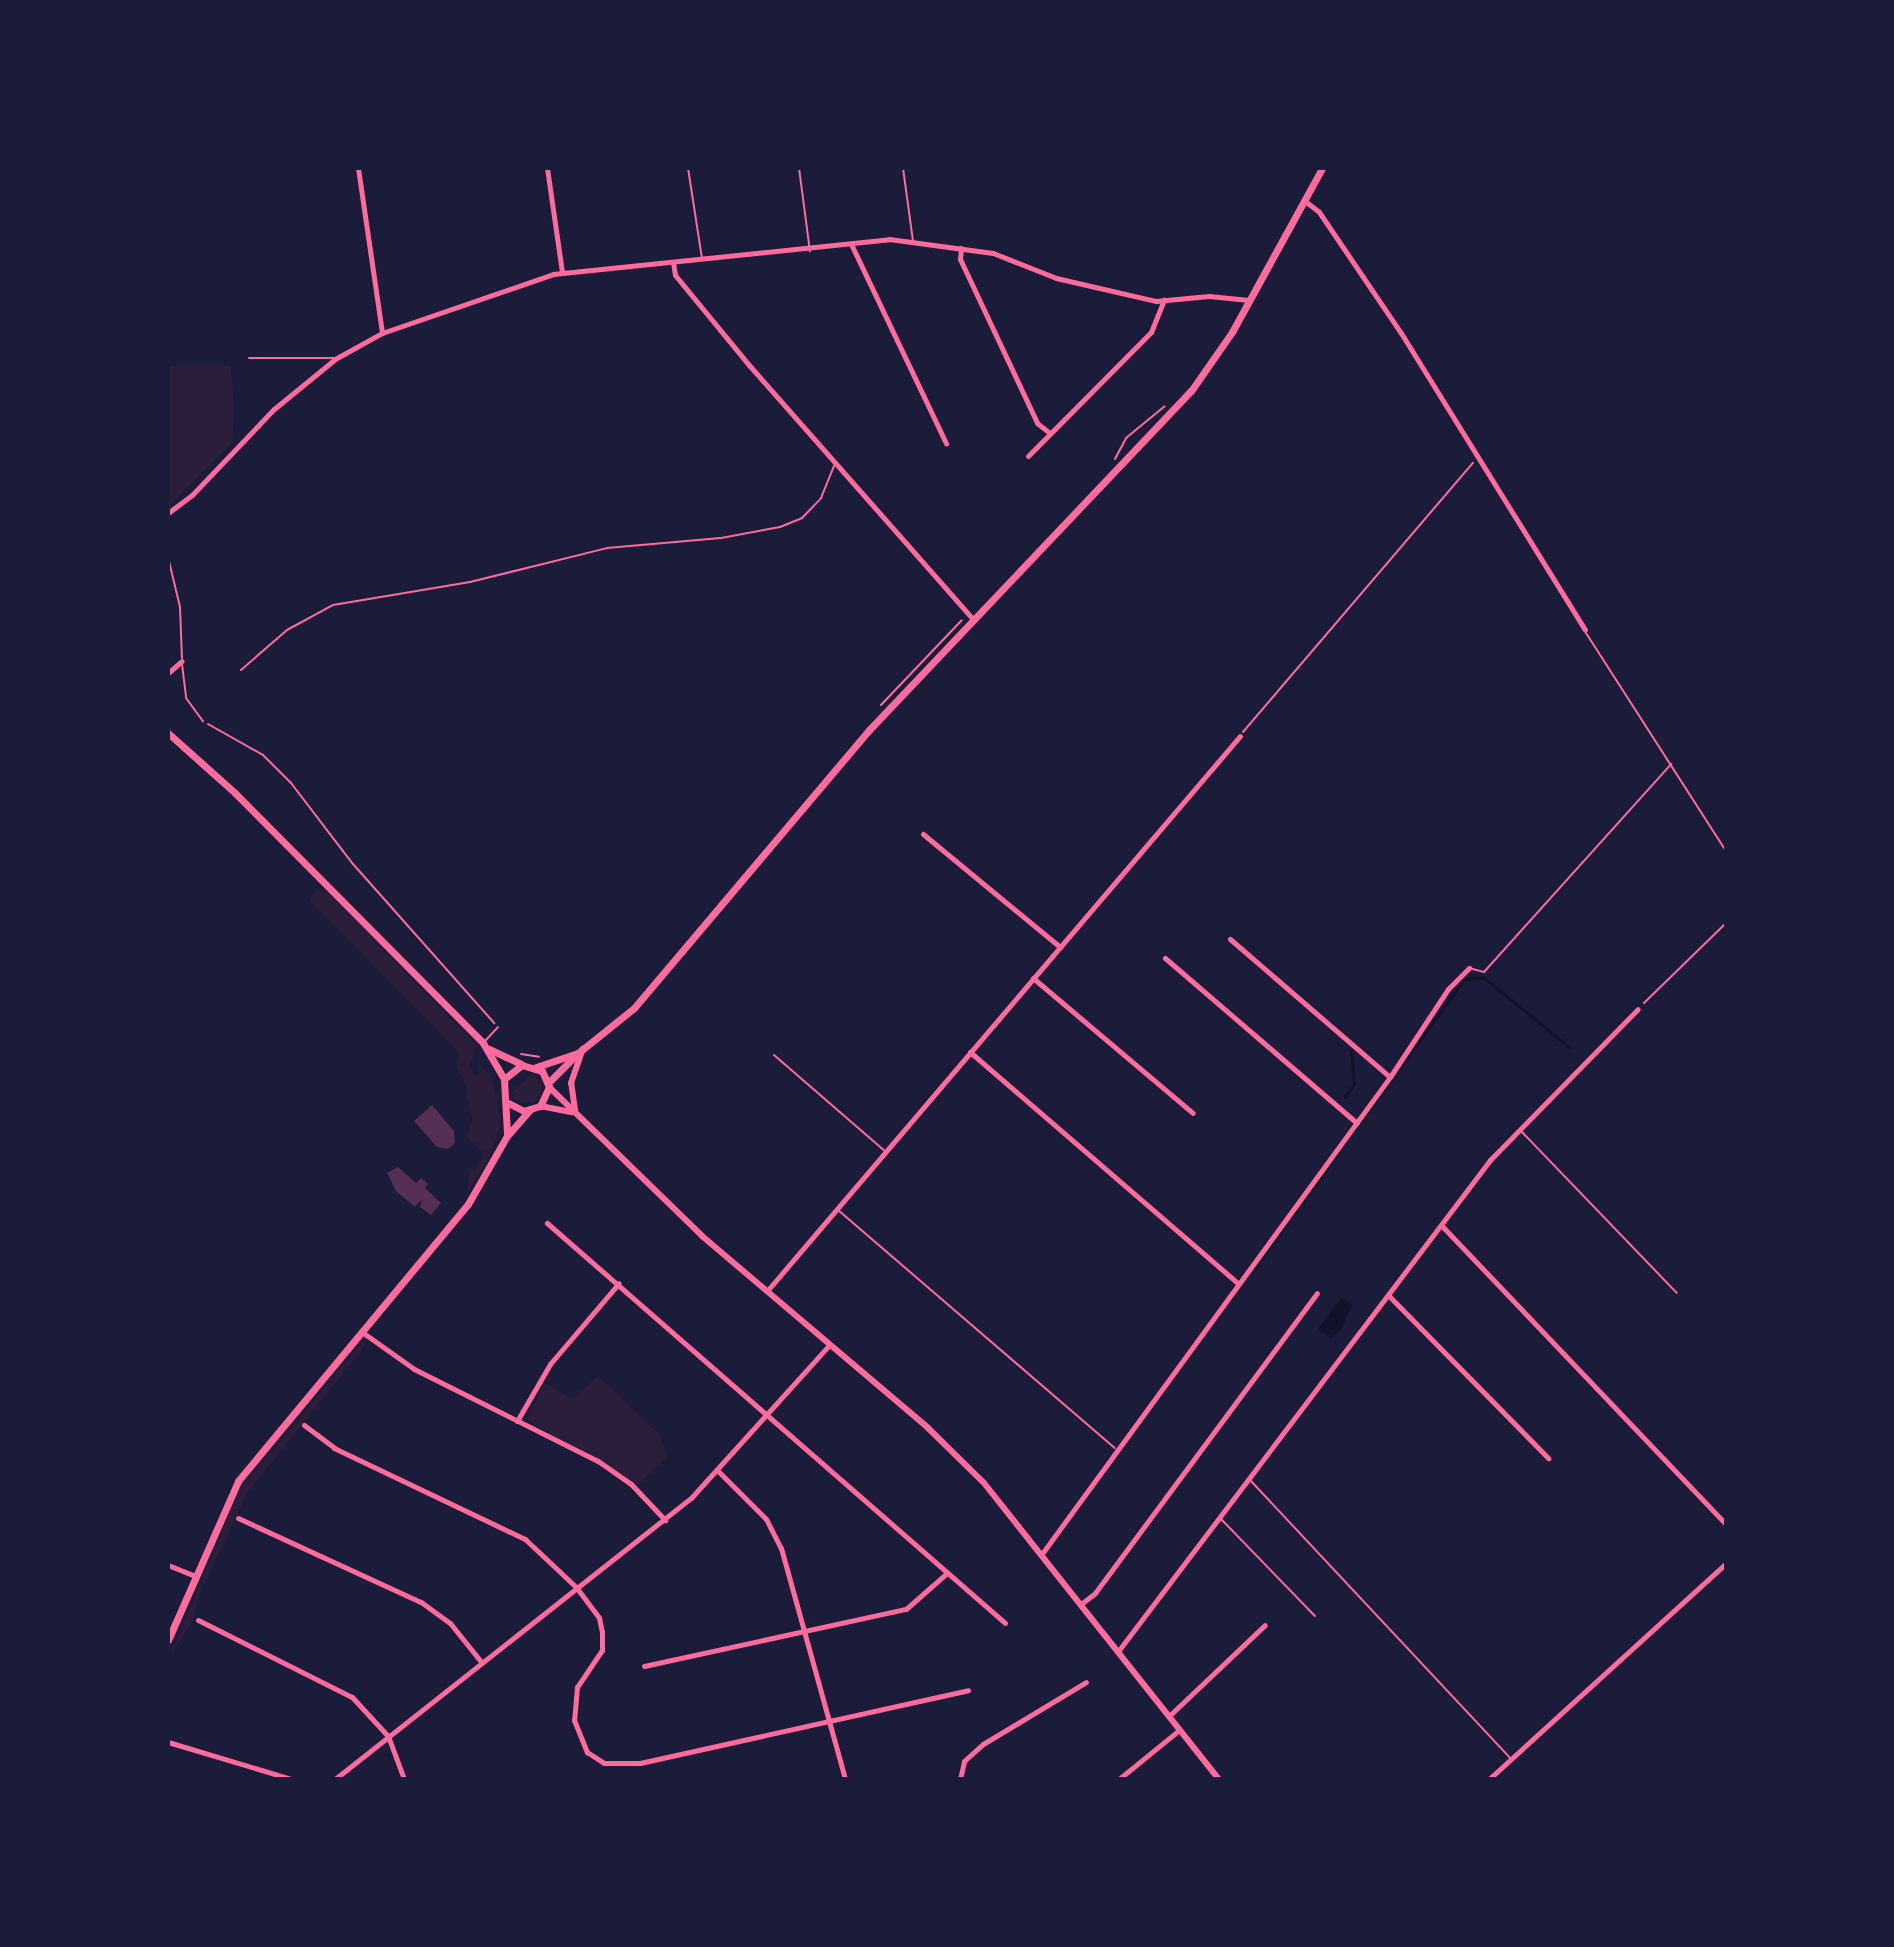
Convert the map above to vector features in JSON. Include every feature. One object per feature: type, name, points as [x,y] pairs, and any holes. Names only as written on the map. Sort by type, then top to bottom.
[{"type":"main road","points":[[168,1640],[238,1481],[468,1204],[507,1136],[530,1110],[540,1106],[549,1084],[581,1051],[634,1008],[869,730],[1191,391],[1249,300],[1322,168]]},
{"type":"main road","points":[[168,733],[235,793],[485,1046],[504,1079],[508,1103],[507,1136]]},
{"type":"main road","points":[[485,1046],[522,1065],[536,1067],[581,1051]]},
{"type":"main road","points":[[504,1079],[522,1065]]},
{"type":"main road","points":[[536,1067],[549,1084]]},
{"type":"main road","points":[[508,1103],[530,1110]]},
{"type":"street","points":[[358,168],[382,333]]},
{"type":"street","points":[[547,168],[562,272]]},
{"type":"street","points":[[1305,201],[1319,212],[1401,333],[1585,630]]},
{"type":"street","points":[[168,513],[192,495],[274,409],[335,359],[382,333],[562,272],[810,251],[851,244],[913,241],[993,253],[1113,294],[1164,300],[1209,296],[1249,300]]},
{"type":"street","points":[[851,244],[946,443]]},
{"type":"street","points":[[961,248],[960,259],[1037,423],[1050,433]]},
{"type":"street","points":[[673,262],[675,275],[749,365],[836,459],[973,619]]},
{"type":"street","points":[[1028,456],[1151,332],[1164,300]]},
{"type":"street","points":[[168,673],[182,661]]},
{"type":"street","points":[[767,1291],[1240,736]]},
{"type":"street","points":[[923,834],[1060,947]]},
{"type":"street","points":[[1230,939],[1390,1077]]},
{"type":"street","points":[[1165,958],[1357,1123]]},
{"type":"street","points":[[1041,1555],[1357,1123],[1448,989],[1469,968]]},
{"type":"street","points":[[1033,978],[1193,1113]]},
{"type":"street","points":[[1119,1650],[1442,1226],[1520,1130],[1638,1009]]},
{"type":"street","points":[[576,1114],[571,1083],[581,1051]]},
{"type":"street","points":[[970,1052],[1238,1283]]},
{"type":"street","points":[[549,1084],[642,1181],[984,1483],[1219,1779]]},
{"type":"street","points":[[540,1106],[558,1106],[576,1114]]},
{"type":"street","points":[[547,1223],[1005,1623]]},
{"type":"street","points":[[1442,1226],[1726,1524]]},
{"type":"street","points":[[517,1421],[550,1364],[619,1283]]},
{"type":"street","points":[[1081,1604],[1095,1593],[1317,1293]]},
{"type":"street","points":[[1390,1297],[1548,1458]]},
{"type":"street","points":[[361,1332],[414,1369],[615,1471],[665,1520]]},
{"type":"street","points":[[335,1779],[665,1520],[717,1470],[830,1344]]},
{"type":"street","points":[[304,1425],[334,1448],[525,1539],[576,1587],[599,1618],[602,1641],[596,1662],[577,1687],[574,1720],[587,1752],[604,1763],[640,1763],[968,1690]]},
{"type":"street","points":[[717,1470],[766,1519],[781,1548],[807,1630],[845,1779]]},
{"type":"street","points":[[238,1518],[421,1602],[450,1623],[482,1663]]},
{"type":"street","points":[[1489,1779],[1726,1563]]},
{"type":"street","points":[[168,1565],[195,1576]]},
{"type":"street","points":[[644,1666],[906,1609],[947,1573]]},
{"type":"street","points":[[198,1620],[334,1684],[388,1736],[404,1779]]},
{"type":"street","points":[[1169,1716],[1265,1625]]},
{"type":"street","points":[[960,1779],[964,1761],[983,1744],[1086,1682]]},
{"type":"street","points":[[1119,1779],[1179,1730]]},
{"type":"street","points":[[168,1742],[291,1779]]},
{"type":"lane","points":[[688,168],[702,259]]},
{"type":"lane","points":[[799,168],[810,251]]},
{"type":"lane","points":[[903,168],[913,241]]},
{"type":"lane","points":[[249,358],[335,359]]},
{"type":"lane","points":[[241,670],[287,630],[333,605],[380,593],[470,582],[607,548],[721,538],[780,527],[802,518],[821,498],[836,459]]},
{"type":"lane","points":[[168,557],[180,607],[186,698],[203,721]]},
{"type":"lane","points":[[1585,630],[1726,851]]},
{"type":"lane","points":[[1469,968],[1484,972],[1671,764]]},
{"type":"lane","points":[[485,1046],[498,1027]]},
{"type":"lane","points":[[774,1055],[886,1152]]},
{"type":"lane","points":[[1520,1130],[1677,1293]]},
{"type":"lane","points":[[837,1209],[1117,1449]]},
{"type":"lane","points":[[1250,1480],[1511,1760]]},
{"type":"lane","points":[[1221,1518],[1315,1616]]},
{"type":"path","points":[[1240,736],[1477,459]]},
{"type":"path","points":[[203,721],[277,769],[367,881],[498,1027]]},
{"type":"path","points":[[1638,1009],[1726,923]]},
{"type":"shaded area","points":[[168,366],[231,366],[234,412],[232,443],[168,507]]},
{"type":"shaded area","points":[[317,890],[327,892],[477,1046],[470,1066],[474,1076],[480,1075],[478,1062],[492,1077],[501,1124],[489,1159],[467,1193],[469,1171],[476,1171],[484,1153],[467,1137],[472,1120],[464,1080],[456,1067],[460,1053],[309,900]]},
{"type":"shaded area","points":[[533,1073],[542,1085],[541,1096],[533,1103],[517,1101],[511,1093]]},
{"type":"shaded area","points":[[1342,1297],[1352,1305],[1342,1328],[1331,1338],[1318,1329]]},
{"type":"shaded area","points":[[364,1340],[365,1346],[247,1493],[198,1598],[193,1621],[170,1656],[240,1489]]},
{"type":"shaded area","points":[[598,1376],[658,1433],[668,1456],[638,1485],[527,1420],[545,1383],[573,1399]]},
{"type":"building","points":[[432,1105],[454,1131],[455,1143],[448,1149],[437,1147],[414,1121]]},
{"type":"building","points":[[398,1167],[416,1183],[421,1178],[428,1184],[425,1188],[441,1203],[431,1215],[420,1207],[422,1199],[415,1207],[396,1191],[387,1173]]},
{"type":"waterway","points":[[1255,1268],[1464,979],[1483,977],[1570,1048]]},
{"type":"waterway","points":[[1345,1097],[1354,1084],[1351,1050]]}]
